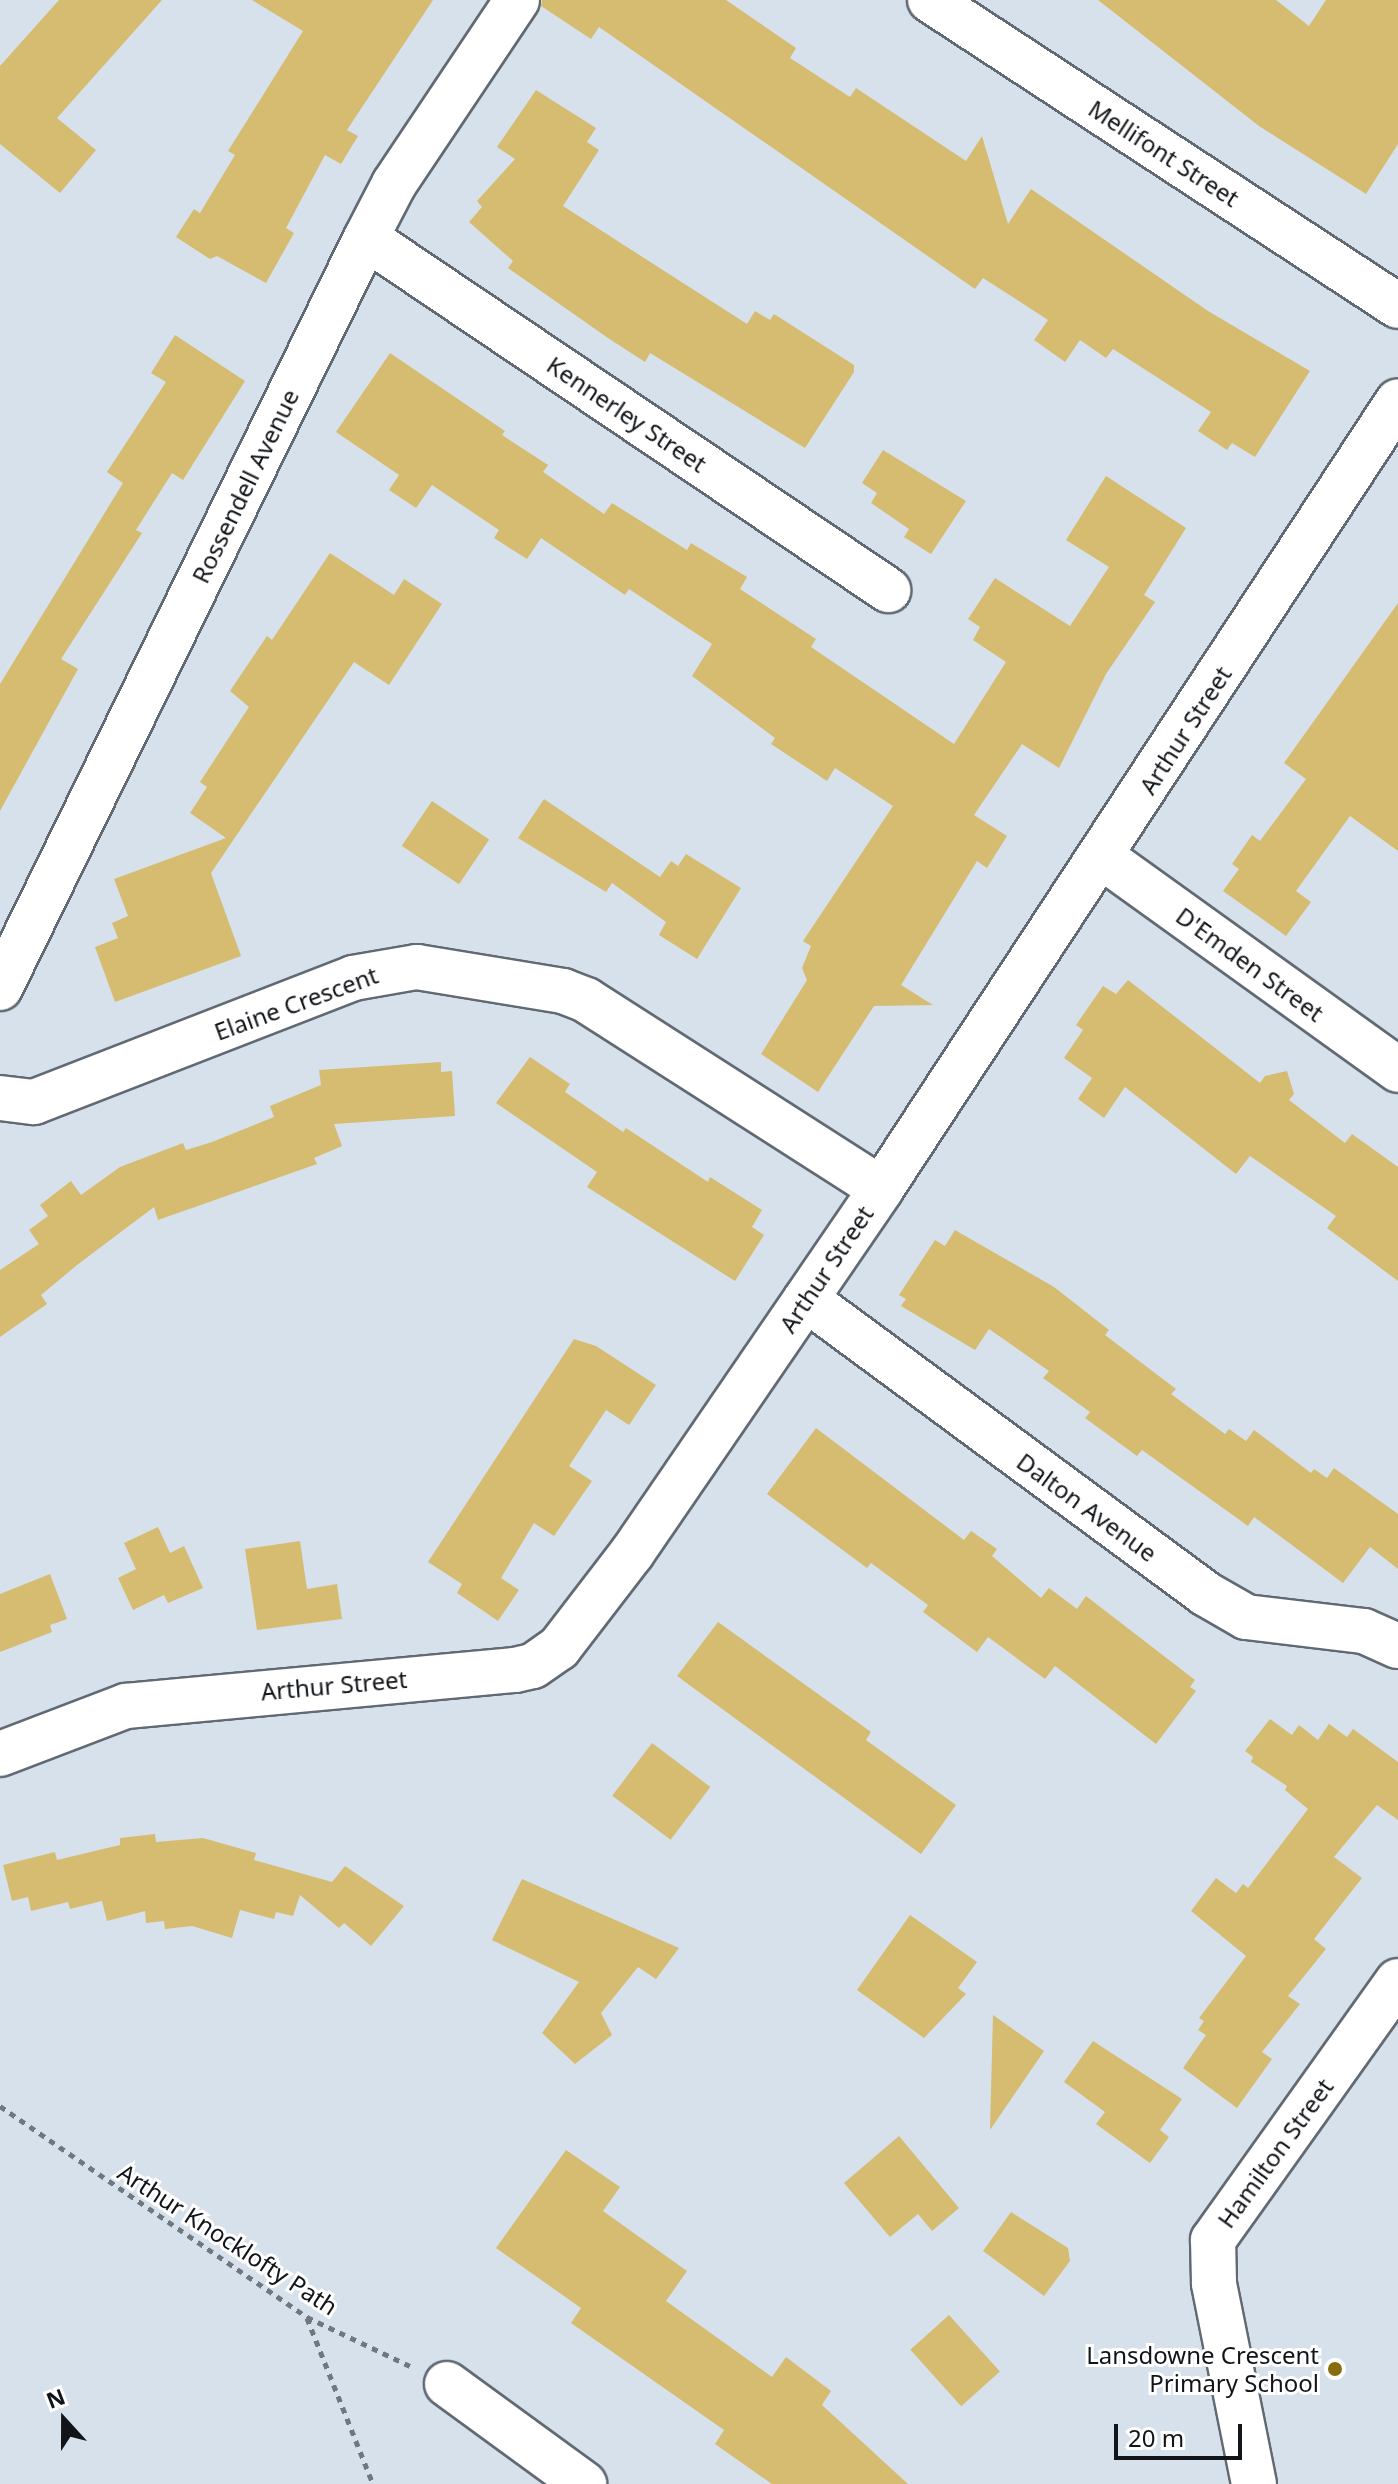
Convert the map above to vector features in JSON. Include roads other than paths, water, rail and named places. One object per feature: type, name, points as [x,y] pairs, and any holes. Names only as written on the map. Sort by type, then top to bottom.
[{"type":"street","name":"Rossendell Avenue","points":[[0,988],[394,184],[517,0]]},
{"type":"street","name":"Mellifont Street","points":[[930,0],[1398,306]]},
{"type":"street","name":"Kennerley Street","points":[[366,238],[888,590]]},
{"type":"street","name":"Arthur Street","points":[[0,1754],[126,1706],[515,1670],[549,1658],[632,1553],[881,1189],[1102,857],[1398,401]]},
{"type":"street","name":"D'Emden Street","points":[[1102,857],[1398,1070]]},
{"type":"street","name":"Elaine Crescent","points":[[0,1098],[34,1102],[353,978],[417,967],[563,991],[586,1000],[881,1189]]},
{"type":"street","name":"Dalton Avenue","points":[[806,1299],[1206,1594],[1246,1617],[1364,1631],[1398,1646]]},
{"type":"street","name":"Hamilton Street","points":[[1254,2484],[1214,2283],[1213,2240],[1398,1981]]},
{"type":"street","points":[[447,2384],[584,2484]]},
{"type":"place","name":"Lansdowne Crescent Primary School","points":[[1335,2369]]}]
